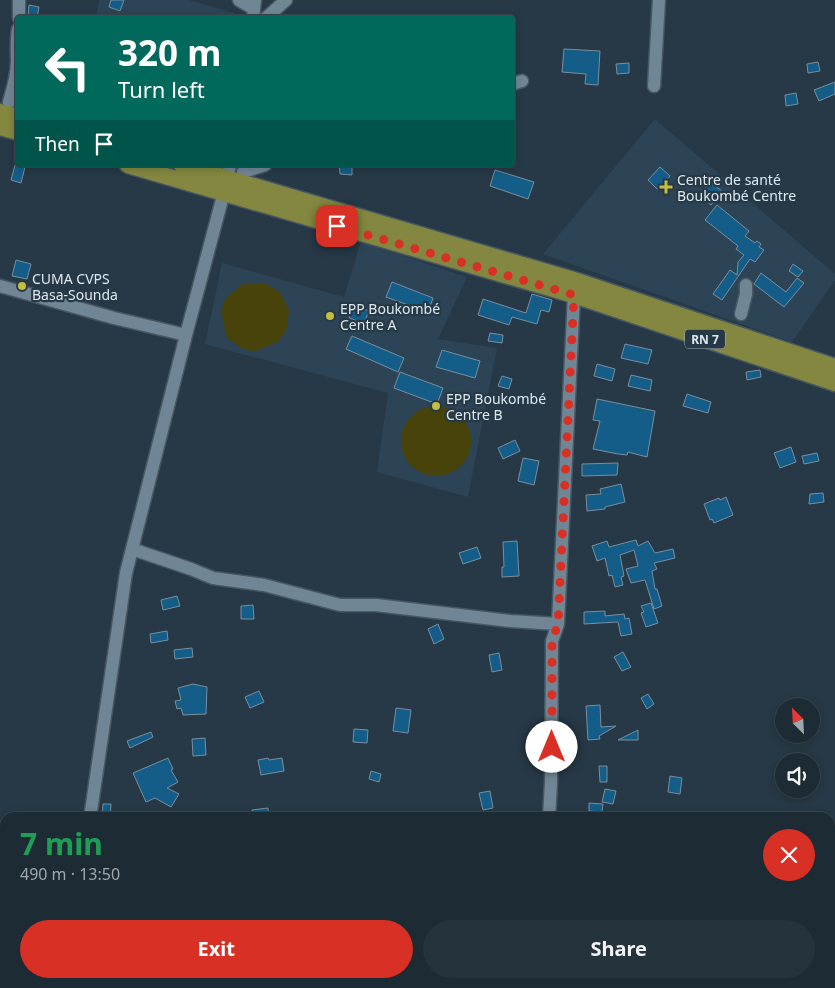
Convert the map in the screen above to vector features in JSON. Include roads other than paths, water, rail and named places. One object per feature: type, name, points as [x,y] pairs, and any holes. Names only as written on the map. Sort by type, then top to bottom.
[{"type":"main road","points":[[5,107],[15,115]]},
{"type":"main road","points":[[0,127],[15,131]]},
{"type":"main road","name":"RN 7","points":[[145,167],[231,177],[574,295],[835,382]]},
{"type":"main road","name":"RN 7","points":[[190,167],[231,177],[577,281],[835,367]]},
{"type":"street","points":[[19,0],[19,15]]},
{"type":"street","points":[[239,0],[254,9]]},
{"type":"street","points":[[269,15],[286,0]]},
{"type":"street","points":[[654,86],[659,0]]},
{"type":"street","points":[[5,107],[15,81]]},
{"type":"street","points":[[91,812],[126,573],[186,335],[231,177],[259,167]]},
{"type":"street","points":[[741,314],[746,294],[746,285]]},
{"type":"street","points":[[0,286],[114,318],[186,335]]},
{"type":"street","points":[[550,812],[552,641],[558,624],[574,295]]},
{"type":"street","points":[[132,549],[213,578],[264,585],[340,605],[376,605],[510,621],[558,624]]},
{"type":"place","name":"Centre de santé Boukombé Centre","points":[[666,187]]},
{"type":"place","name":"CUMA CVPS Basa-Sounda","points":[[22,286]]},
{"type":"place","name":"EPP Boukombé Centre A","points":[[330,316]]},
{"type":"place","name":"EPP Boukombé Centre B","points":[[436,406]]}]
